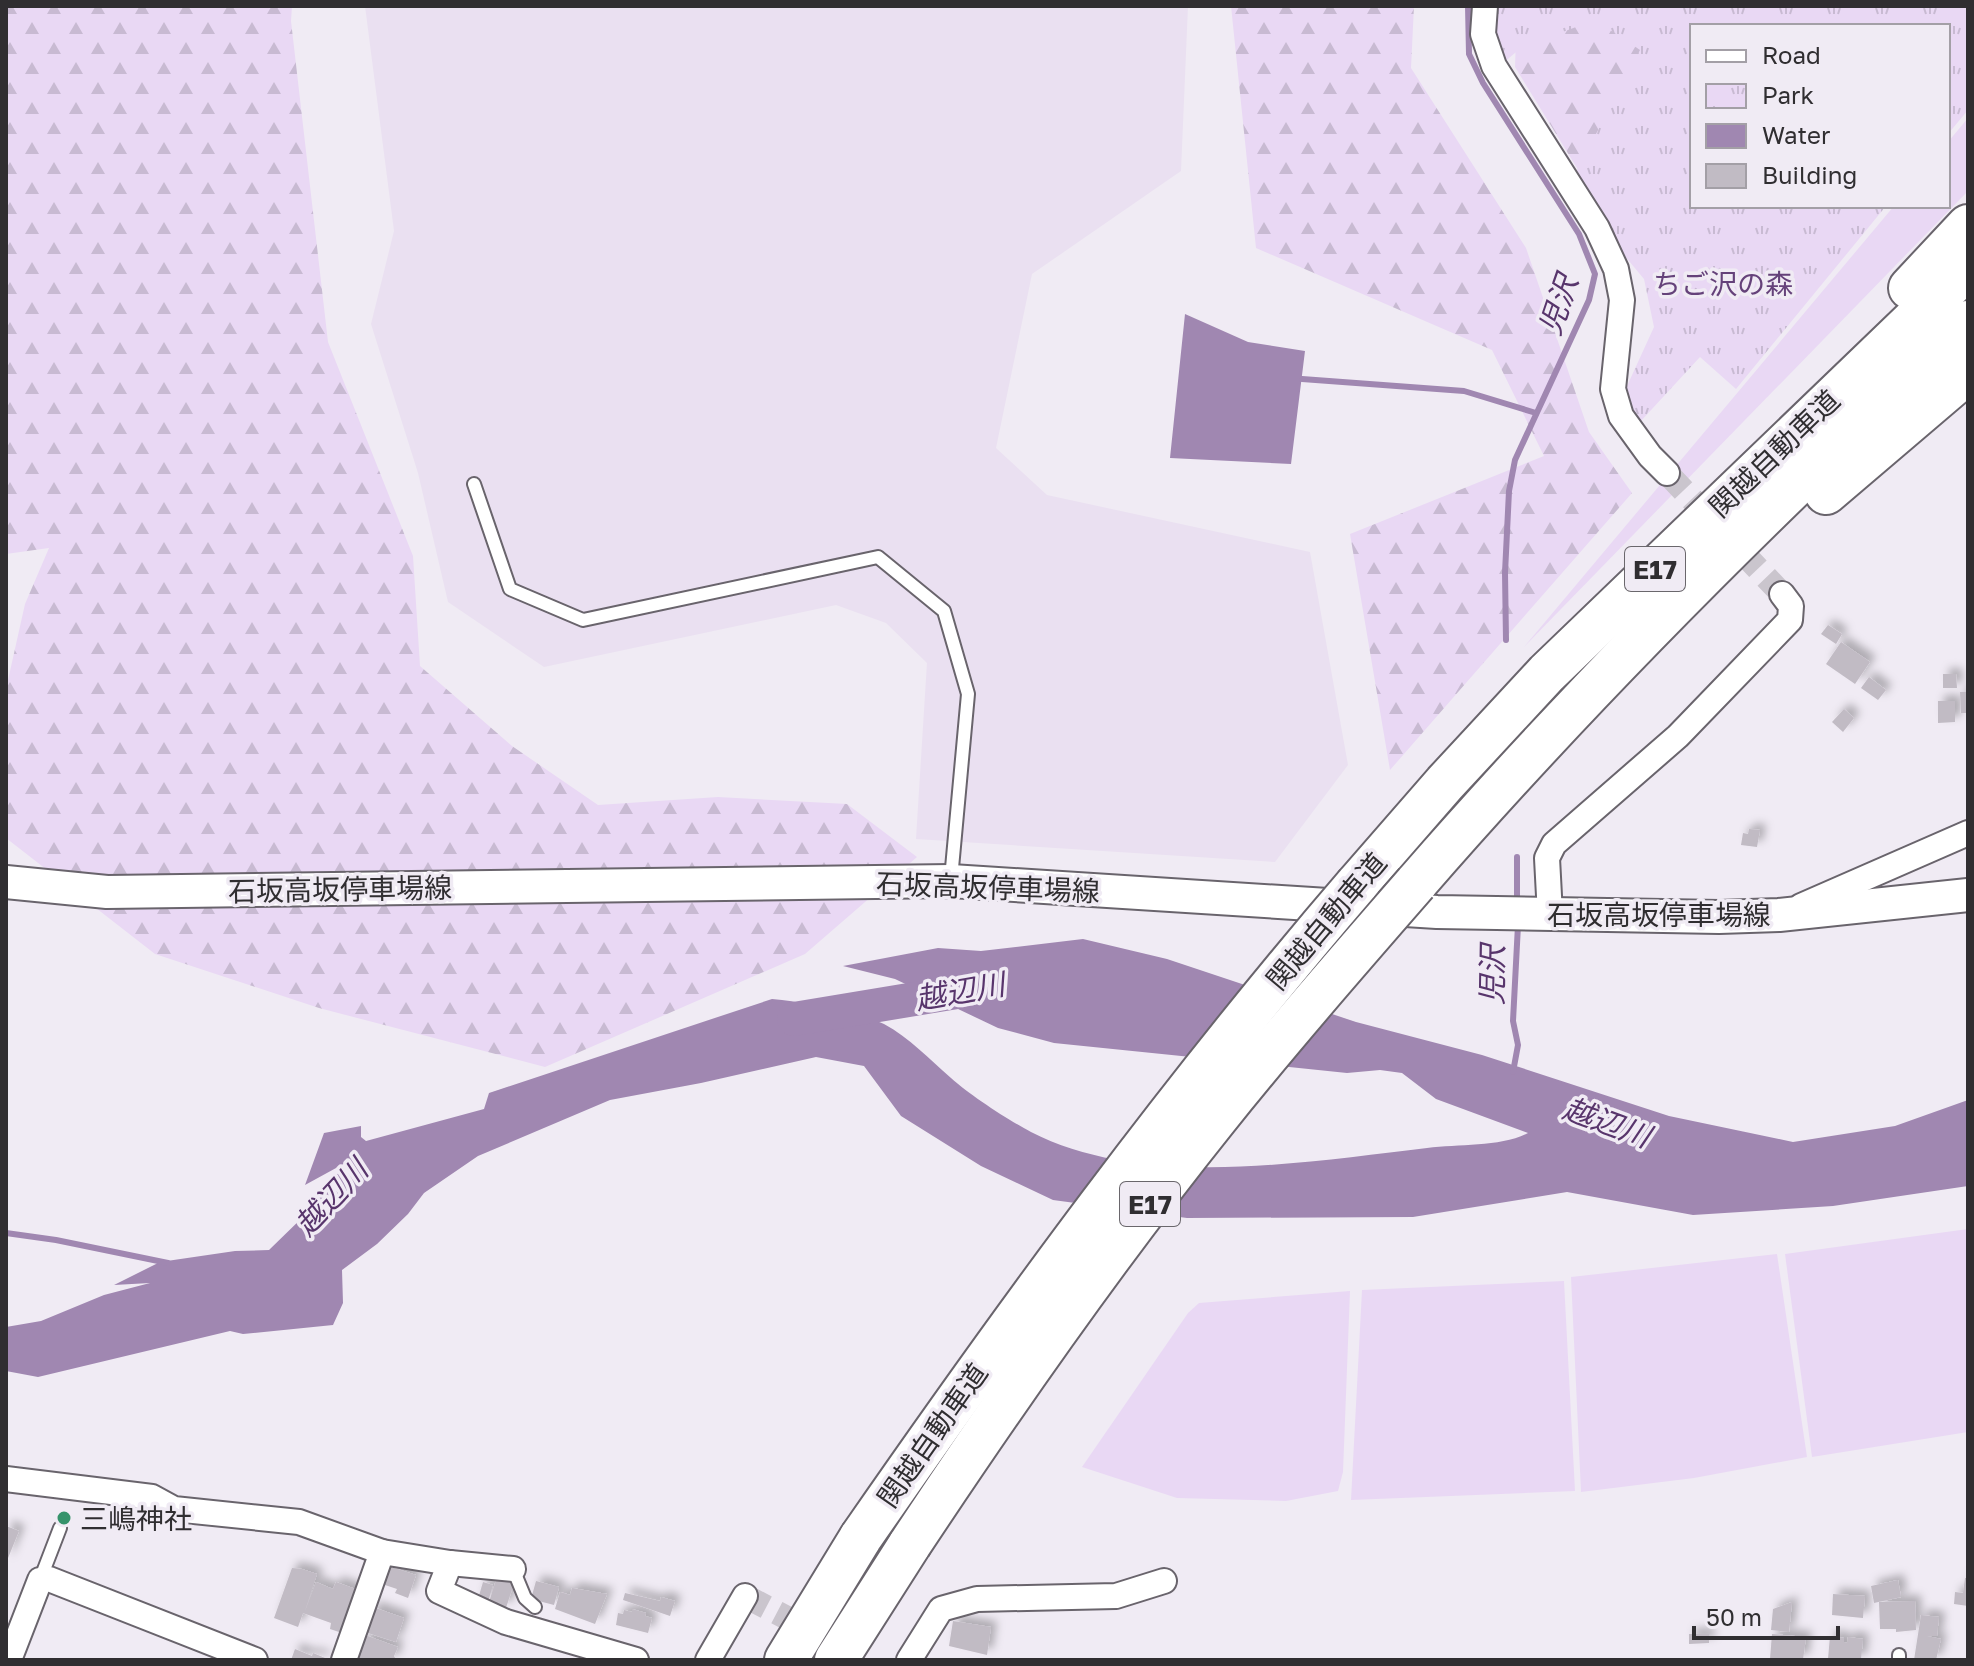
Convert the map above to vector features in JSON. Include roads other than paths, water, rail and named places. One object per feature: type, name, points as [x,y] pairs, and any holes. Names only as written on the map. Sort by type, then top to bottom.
[{"type":"highway","points":[[1547,673],[1968,226]]},
{"type":"highway","name":"関越自動車道","points":[[786,1660],[861,1537],[1059,1257],[1294,956],[1445,783],[1547,673],[1968,268]]},
{"type":"highway","name":"関越自動車道","points":[[836,1660],[955,1476],[1128,1233],[1214,1121],[1447,847],[1577,705],[1825,456],[1968,322]]},
{"type":"highway","points":[[1447,847],[1564,751],[1787,526],[1968,372]]},
{"type":"main road","name":"石坂高坂停車場線","points":[[10,881],[107,892],[951,881],[1437,912],[1528,914],[1779,915],[1968,895]]},
{"type":"street","points":[[1485,6],[1483,34],[1494,66],[1597,228],[1616,269],[1622,300],[1613,389],[1621,416],[1650,456],[1667,473]]},
{"type":"street","points":[[1528,914],[1554,844],[1678,736],[1790,620],[1791,606],[1782,594]]},
{"type":"street","points":[[1779,915],[1968,833]]},
{"type":"street","points":[[6,1479],[152,1497],[174,1509],[299,1522],[382,1552],[513,1569]]},
{"type":"street","points":[[344,1660],[382,1552]]},
{"type":"street","points":[[450,1563],[439,1591],[506,1622],[636,1660]]},
{"type":"street","points":[[9,1660],[40,1580],[49,1579],[255,1660]]},
{"type":"street","points":[[909,1660],[941,1609],[977,1599],[1116,1596],[1164,1581]]},
{"type":"street","points":[[708,1660],[745,1596]]},
{"type":"lane","points":[[474,484],[510,589],[583,620],[878,557],[944,611],[968,694],[951,881]]},
{"type":"lane","points":[[40,1580],[60,1528]]},
{"type":"lane","points":[[513,1569],[525,1598],[535,1607]]},
{"type":"water","points":[[1185,314],[1248,342],[1305,351],[1291,464],[1170,458]]},
{"type":"water","points":[[1083,939],[1167,959],[1356,1022],[1482,1055],[1669,1116],[1793,1142],[1895,1126],[1968,1100],[1968,1186],[1833,1206],[1693,1215],[1567,1192],[1413,1217],[1187,1218],[1053,1200],[981,1166],[901,1116],[864,1066],[816,1057],[610,1100],[478,1156],[424,1193],[408,1214],[377,1244],[342,1270],[343,1303],[333,1325],[243,1334],[230,1331],[38,1377],[6,1371],[6,1327],[41,1321],[104,1295],[150,1283],[114,1285],[160,1262],[235,1251],[269,1250],[307,1213],[347,1162],[305,1185],[324,1133],[361,1126],[361,1137],[366,1141],[484,1109],[489,1093],[772,999],[811,1005],[884,1024],[911,1042],[968,1092],[1022,1127],[1075,1150],[1123,1161],[1174,1166],[1278,1164],[1493,1143],[1528,1133],[1436,1099],[1402,1073],[1380,1070],[1347,1073],[1054,1043],[998,1028],[895,979],[843,966],[938,948],[981,951]]},
{"type":"waterway","name":"児沢","points":[[1468,6],[1469,54],[1483,83],[1579,234],[1595,274],[1589,300],[1515,460],[1509,491],[1506,640]]},
{"type":"waterway","points":[[1302,379],[1464,391],[1536,413]]},
{"type":"waterway","name":"児沢","points":[[1517,857],[1517,906]]},
{"type":"waterway","name":"児沢","points":[[1513,1072],[1518,1045],[1513,1021],[1518,925]]},
{"type":"waterway","name":"越辺川","points":[[794,1019],[975,989]]},
{"type":"waterway","points":[[6,1233],[168,1263]]},
{"type":"tunnel","points":[[1667,473],[1782,594]]},
{"type":"tunnel","points":[[745,1596],[867,1660]]},
{"type":"place","name":"三嶋神社","points":[[64,1518]]},
{"type":"park label","name":"ちご沢の森","points":[[1723,283]]}]
